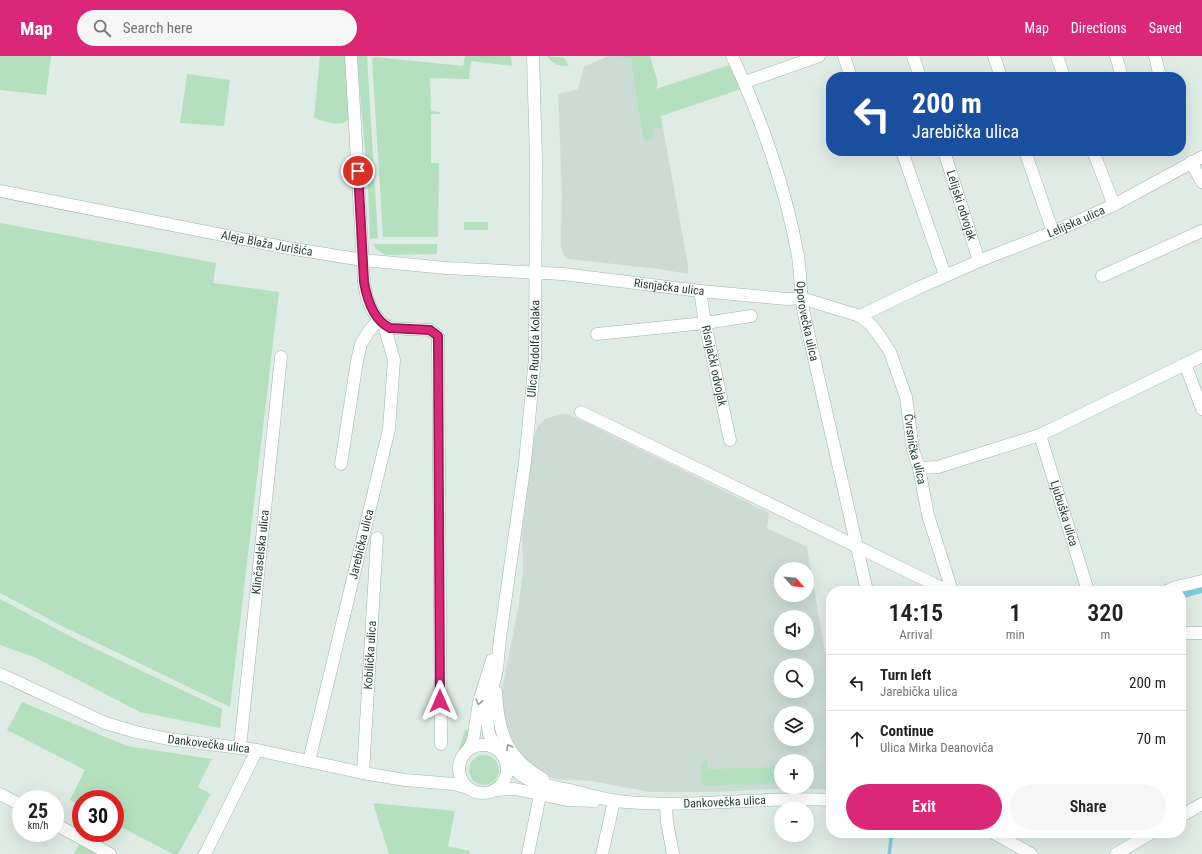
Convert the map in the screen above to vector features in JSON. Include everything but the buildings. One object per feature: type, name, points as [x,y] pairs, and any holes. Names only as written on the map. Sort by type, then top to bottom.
[{"type":"street","name":"Jarebička ulica","points":[[310,761],[389,429],[394,360],[382,323],[371,308],[366,292],[350,56]]},
{"type":"street","name":"Ulica Rudolfa Kolaka","points":[[497,749],[489,734],[487,720],[489,700],[499,655],[500,638],[517,522],[535,358],[536,160],[533,56]]},
{"type":"street","name":"Oporovečka ulica","points":[[732,56],[744,82],[769,147],[788,212],[798,257],[801,298],[866,586]]},
{"type":"street","points":[[744,82],[819,56]]},
{"type":"street","points":[[844,56],[849,72]]},
{"type":"street","points":[[913,56],[918,72]]},
{"type":"street","points":[[994,56],[999,72]]},
{"type":"street","points":[[1057,56],[1062,72]]},
{"type":"street","points":[[1116,56],[1121,72]]},
{"type":"street","points":[[1155,56],[1159,72]]},
{"type":"street","points":[[904,156],[945,275]]},
{"type":"street","name":"Lelijski odvojak","points":[[946,156],[979,260]]},
{"type":"street","points":[[1027,156],[1052,232]]},
{"type":"street","points":[[1095,156],[1114,205]]},
{"type":"street","points":[[1197,160],[1202,182]]},
{"type":"street","name":"Lelijska ulica","points":[[860,316],[979,260],[1052,232],[1114,205],[1197,160]]},
{"type":"street","name":"Aleja Blaža Jurišića","points":[[0,191],[94,211],[288,248],[363,260],[446,268],[536,272]]},
{"type":"street","points":[[1102,276],[1202,231]]},
{"type":"street","name":"Risnjačka ulica","points":[[536,272],[700,291],[787,299],[801,298]]},
{"type":"street","name":"Risnjački odvojak","points":[[700,291],[705,323],[730,440]]},
{"type":"street","points":[[801,298],[860,316]]},
{"type":"street","points":[[597,334],[705,323],[752,316]]},
{"type":"street","name":"Čvrsnička ulica","points":[[860,316],[874,330],[890,352],[906,397],[913,450],[919,468],[928,515],[950,586]]},
{"type":"street","points":[[342,464],[356,368],[361,344],[369,331],[382,323],[390,328],[430,330],[438,336],[441,744]]},
{"type":"street","points":[[919,468],[938,467],[1040,435],[1202,356]]},
{"type":"street","name":"Klinčaselska ulica","points":[[240,747],[267,502],[281,357]]},
{"type":"street","points":[[1185,364],[1202,409]]},
{"type":"street","points":[[581,412],[938,586]]},
{"type":"street","name":"Ljubuška ulica","points":[[1040,435],[1086,586]]},
{"type":"street","name":"Kobilićka ulica","points":[[363,773],[377,538]]},
{"type":"street","points":[[1180,586],[1202,581]]},
{"type":"street","points":[[1186,633],[1202,633]]},
{"type":"street","name":"Ulica Rudolfa Kolaka","points":[[468,750],[473,741],[475,718],[482,690],[500,638]]},
{"type":"street","name":"Dankovečka ulica","points":[[0,674],[104,723],[136,732],[168,739],[257,750],[363,773],[405,780],[454,784],[468,788]]},
{"type":"street","points":[[495,678],[497,712],[505,741],[521,764],[536,775],[560,788]]},
{"type":"street","points":[[480,745],[497,749],[506,760],[506,776],[503,784],[495,790],[481,793],[468,788],[460,775],[460,763],[462,758],[468,750],[480,745]]},
{"type":"street","points":[[205,854],[257,750]]},
{"type":"street","name":"Dankovečka ulica","points":[[506,760],[512,768],[523,777],[537,783],[609,801]]},
{"type":"street","name":"Dankovečka ulica","points":[[428,781],[450,772],[460,763]]},
{"type":"street","name":"Dankovečka ulica","points":[[495,790],[515,789],[567,800],[666,804],[773,800],[826,800]]},
{"type":"street","points":[[0,794],[12,800]]},
{"type":"street","points":[[528,854],[540,795]]},
{"type":"street","points":[[602,854],[609,801]]},
{"type":"street","name":"Dankovečka ulica","points":[[666,804],[672,854]]},
{"type":"street","points":[[1186,813],[1202,804]]},
{"type":"street","points":[[64,829],[110,854]]},
{"type":"street","points":[[1003,838],[1031,854]]},
{"type":"street","points":[[1116,854],[1143,838]]},
{"type":"shaded area","points":[[608,56],[632,57],[632,69],[642,130],[663,128],[688,265],[688,274],[659,269],[568,259],[564,256],[561,245],[562,193],[558,94],[578,89],[584,67]]},
{"type":"shaded area","points":[[561,414],[566,414],[577,418],[769,513],[767,528],[807,547],[810,562],[774,562],[774,602],[814,602],[814,588],[826,659],[826,790],[814,789],[814,754],[774,754],[774,789],[714,792],[649,792],[592,781],[554,779],[532,768],[507,736],[501,694],[518,609],[523,570],[522,535],[534,437],[538,426],[545,419]]},
{"type":"green space","points":[[0,56],[51,56],[46,95],[0,90]]},
{"type":"green space","points":[[320,56],[345,56],[350,116],[344,123],[328,122],[314,117]]},
{"type":"green space","points":[[357,56],[367,56],[378,238],[370,239],[368,187]]},
{"type":"green space","points":[[465,56],[511,56],[512,66],[471,61],[469,79],[430,78],[431,111],[440,112],[440,114],[431,114],[431,163],[439,163],[438,237],[383,237],[372,59],[375,57],[463,66]]},
{"type":"green space","points":[[547,56],[564,58],[569,66],[556,64]]},
{"type":"green space","points":[[612,56],[650,56],[658,83],[656,89],[729,65],[741,89],[661,116],[663,128],[652,129],[653,137],[651,140],[646,141],[643,138],[632,69],[632,58]]},
{"type":"green space","points":[[187,74],[230,80],[224,126],[180,123]]},
{"type":"green space","points":[[464,222],[488,222],[488,230],[464,230]]},
{"type":"green space","points":[[0,223],[216,263],[213,283],[279,292],[230,707],[60,625],[0,593]]},
{"type":"green space","points":[[373,244],[437,244],[437,254],[385,255],[376,249]]},
{"type":"green space","points":[[0,599],[79,641],[222,709],[220,728],[140,712],[34,657],[0,645]]},
{"type":"green space","points":[[22,702],[127,746],[212,759],[198,787],[211,794],[178,854],[173,854],[124,829],[124,790],[75,790],[85,770],[7,730]]},
{"type":"green space","points":[[470,729],[466,746],[456,758],[465,730]]},
{"type":"green space","points":[[484,755],[490,756],[498,764],[498,776],[490,784],[484,785],[478,784],[470,776],[469,770],[470,764],[478,756]]},
{"type":"green space","points":[[707,760],[708,769],[774,767],[774,783],[707,786],[702,782],[701,765],[703,761]]},
{"type":"green space","points":[[373,803],[455,811],[448,846],[470,851],[469,854],[389,854]]},
{"type":"green space","points":[[79,845],[96,854],[74,854]]},
{"type":"water","points":[[1202,585],[1202,593],[1186,598],[1186,590]]},
{"type":"waterway","points":[[889,854],[891,838]]},
{"type":"route","points":[[358,171],[364,282],[371,308],[379,320],[390,328],[430,330],[438,336],[440,701]]}]
